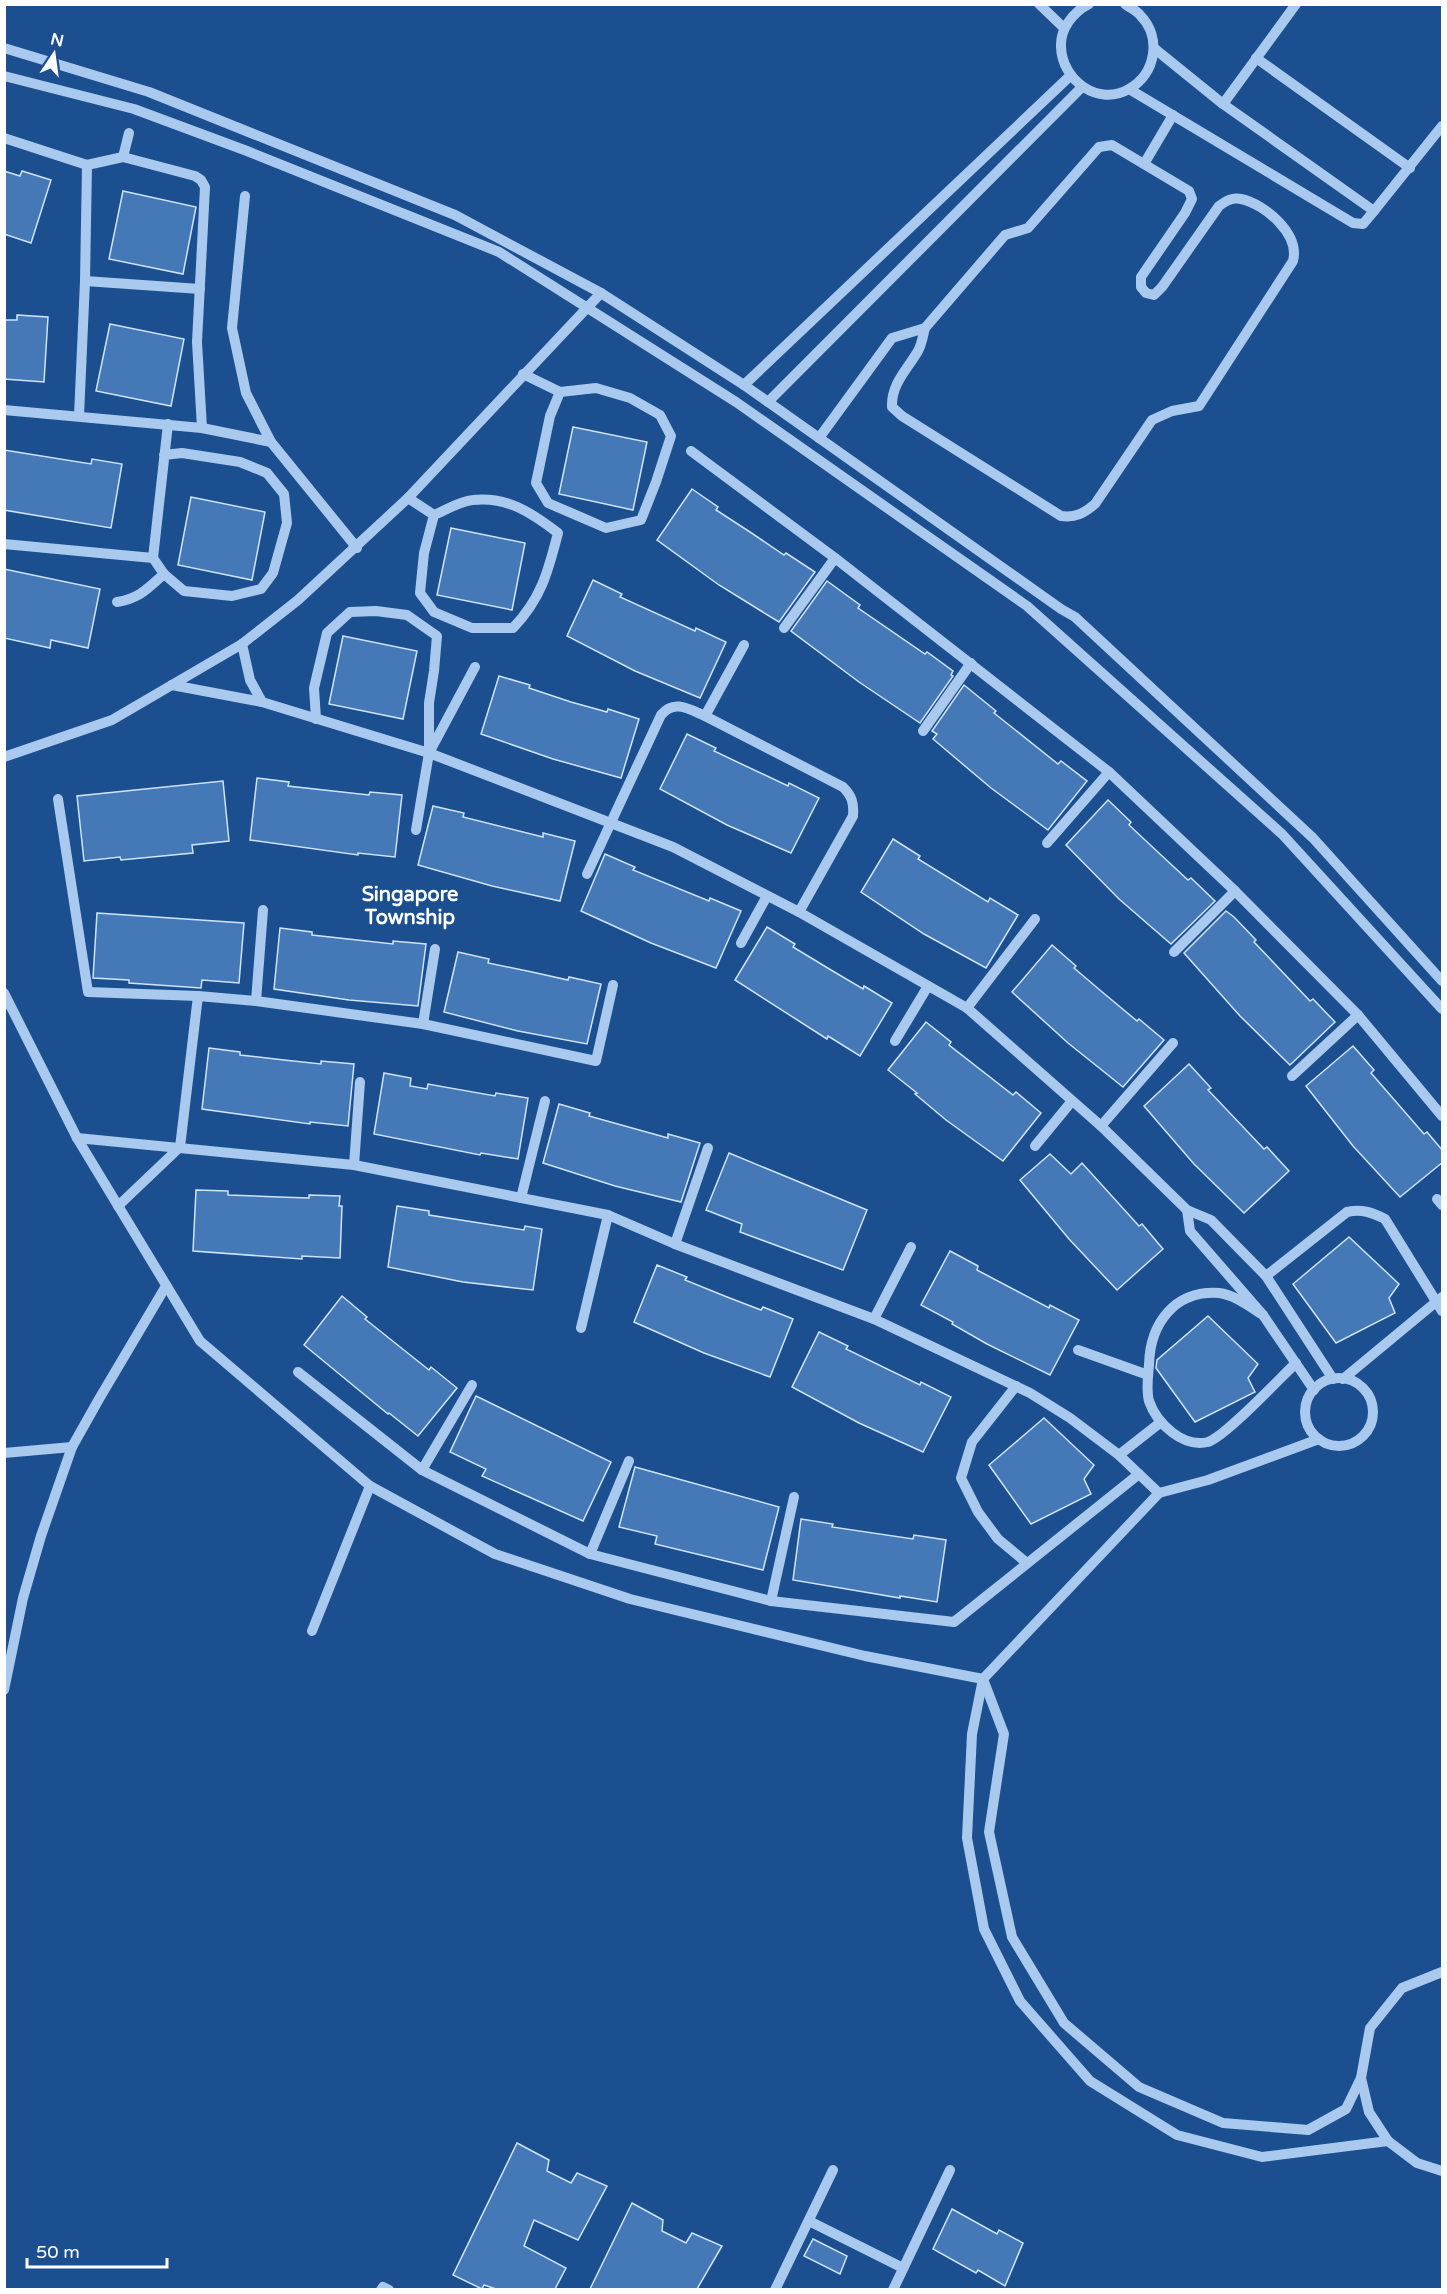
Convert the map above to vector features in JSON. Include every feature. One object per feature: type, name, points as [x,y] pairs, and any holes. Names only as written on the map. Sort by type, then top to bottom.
[{"type":"street","points":[[1039,4],[1064,28]]},
{"type":"street","points":[[1088,5],[1074,15],[1064,28],[1060,45],[1062,61],[1070,76],[1082,87],[1097,93],[1114,94],[1129,89],[1147,72],[1155,49],[1151,30],[1140,15],[1125,4]]},
{"type":"street","points":[[1223,104],[1296,4]]},
{"type":"street","points":[[4,48],[155,94],[455,215],[601,293],[744,385],[1075,617],[1313,838],[1443,981]]},
{"type":"street","points":[[1155,49],[1223,104],[1374,211]]},
{"type":"street","points":[[1256,58],[1410,168]]},
{"type":"street","points":[[4,76],[147,114],[499,252],[736,402],[1027,606],[1282,834],[1443,1009]]},
{"type":"street","points":[[744,385],[1070,76]]},
{"type":"street","points":[[768,402],[1082,87]]},
{"type":"street","points":[[1129,89],[1353,223],[1363,224],[1443,126]]},
{"type":"street","points":[[147,114],[155,94]]},
{"type":"street","points":[[1144,164],[1173,115]]},
{"type":"street","points":[[123,157],[129,133]]},
{"type":"street","points":[[4,138],[87,165],[123,157],[195,176],[201,180],[206,193],[197,342],[202,428]]},
{"type":"street","points":[[1112,146],[1189,191],[1192,199],[1185,213],[1141,277],[1141,287],[1146,293],[1154,295],[1162,287],[1219,206],[1228,199],[1240,198],[1262,208],[1286,229],[1293,242],[1295,253],[1293,261],[1199,406],[1172,411],[1152,420],[1095,504],[1084,514],[1061,516],[902,416],[892,407],[894,388],[920,348],[925,328],[1005,235],[1028,228],[1099,147],[1112,146]]},
{"type":"street","points":[[79,416],[87,165]]},
{"type":"street","points":[[245,196],[232,328],[246,393],[271,442],[357,548]]},
{"type":"street","points":[[85,281],[200,289]]},
{"type":"street","points":[[4,757],[112,720],[242,644],[298,600],[357,548],[408,498],[601,293]]},
{"type":"street","points":[[819,438],[892,338],[925,328]]},
{"type":"street","points":[[523,374],[560,392],[596,388],[630,398],[660,415],[671,436],[656,482],[640,520],[606,528],[548,503],[536,483],[550,416],[560,392]]},
{"type":"street","points":[[4,410],[202,428],[271,442]]},
{"type":"street","points":[[165,455],[182,453],[240,462],[267,473],[284,495],[287,523],[273,573],[261,589],[232,596],[184,591],[164,574],[153,558],[168,424]]},
{"type":"street","points":[[691,451],[835,558],[1109,772],[1235,891],[1358,1015],[1443,1116]]},
{"type":"street","points":[[408,498],[434,515]]},
{"type":"street","points":[[472,500],[499,501],[529,511],[558,533],[542,587],[529,611],[513,628],[472,628],[434,612],[420,593],[424,553],[434,515],[472,500]]},
{"type":"street","points":[[4,544],[153,558]]},
{"type":"street","points":[[784,628],[835,558]]},
{"type":"street","points":[[117,602],[134,599],[164,574]]},
{"type":"street","points":[[316,719],[314,688],[327,633],[350,612],[376,611],[408,615],[436,636],[429,703],[429,753],[416,830]]},
{"type":"street","points":[[242,644],[250,680],[262,702]]},
{"type":"street","points":[[705,716],[744,645]]},
{"type":"street","points":[[923,731],[971,663]]},
{"type":"street","points":[[429,753],[475,667]]},
{"type":"street","points":[[172,685],[262,702],[429,753],[672,847],[799,912],[967,1008],[1101,1126],[1187,1210],[1211,1220],[1266,1276],[1338,1379],[1354,1382],[1370,1398],[1373,1408],[1368,1430],[1351,1444],[1340,1446],[1329,1444],[1319,1439],[1311,1431],[1305,1410],[1308,1399],[1322,1383],[1338,1379],[1440,1304],[1384,1219],[1371,1212],[1358,1210],[1347,1212],[1266,1276]]},
{"type":"street","points":[[587,874],[662,715],[667,707],[676,705],[705,716],[843,787],[850,794],[854,804],[854,816],[799,912]]},
{"type":"street","points":[[1047,843],[1109,772]]},
{"type":"street","points":[[58,799],[88,992],[198,996],[255,1001],[423,1024],[596,1061],[613,985]]},
{"type":"street","points":[[1174,952],[1235,891]]},
{"type":"street","points":[[741,943],[767,896]]},
{"type":"street","points":[[255,1001],[263,910]]},
{"type":"street","points":[[967,1008],[1035,919]]},
{"type":"street","points":[[423,1024],[435,950]]},
{"type":"street","points":[[895,1041],[928,986]]},
{"type":"street","points":[[4,993],[77,1138],[201,1341],[370,1486],[495,1554],[630,1599],[865,1656],[983,1678]]},
{"type":"street","points":[[118,1206],[180,1147],[198,996]]},
{"type":"street","points":[[1292,1076],[1358,1015]]},
{"type":"street","points":[[1101,1126],[1173,1044]]},
{"type":"street","points":[[354,1165],[360,1082]]},
{"type":"street","points":[[521,1198],[545,1101]]},
{"type":"street","points":[[1035,1146],[1072,1101]]},
{"type":"street","points":[[77,1138],[354,1165],[608,1215],[675,1244],[874,1319],[1016,1386],[1070,1418],[1119,1455],[1159,1493]]},
{"type":"street","points":[[675,1244],[708,1148]]},
{"type":"street","points":[[1187,1210],[1190,1231],[1263,1315],[1314,1390]]},
{"type":"street","points":[[581,1328],[608,1215]]},
{"type":"street","points":[[874,1319],[911,1247]]},
{"type":"street","points":[[5,1683],[23,1598],[41,1536],[72,1447],[166,1286]]},
{"type":"street","points":[[1263,1315],[1242,1301],[1220,1293],[1190,1296],[1168,1310],[1154,1334],[1149,1355],[1149,1401],[1161,1422],[1186,1442],[1208,1442],[1223,1434],[1296,1363]]},
{"type":"street","points":[[1078,1350],[1148,1375]]},
{"type":"street","points":[[298,1372],[422,1470],[590,1554],[771,1600],[954,1622],[1139,1474]]},
{"type":"street","points":[[422,1470],[472,1385]]},
{"type":"street","points":[[1016,1386],[972,1442],[961,1478],[978,1512],[998,1539],[1027,1563]]},
{"type":"street","points":[[1119,1455],[1161,1422]]},
{"type":"street","points":[[1319,1439],[1208,1480],[1159,1493],[983,1678],[972,1734],[967,1838],[984,1929],[1020,2001],[1090,2082],[1177,2135],[1262,2157],[1388,2141]]},
{"type":"street","points":[[4,1453],[72,1447]]},
{"type":"street","points":[[590,1554],[628,1461]]},
{"type":"street","points":[[312,1630],[370,1486]]},
{"type":"street","points":[[771,1600],[794,1497]]},
{"type":"street","points":[[983,1678],[1004,1734],[989,1832],[1012,1937],[1064,2023],[1139,2087],[1223,2123],[1308,2130],[1346,2109],[1361,2078],[1370,2028],[1402,1988],[1443,1972]]},
{"type":"street","points":[[1361,2078],[1369,2112],[1388,2141],[1417,2163],[1443,2170]]},
{"type":"street","points":[[775,2289],[833,2170]]},
{"type":"street","points":[[893,2289],[950,2170]]},
{"type":"street","points":[[809,2222],[903,2268]]},
{"type":"street","points":[[381,2289],[382,2287],[389,2289]]},
{"type":"building","points":[[4,171],[20,176],[22,171],[51,180],[31,243],[4,234]]},
{"type":"building","points":[[123,191],[196,207],[183,274],[109,259]]},
{"type":"building","points":[[17,315],[48,317],[44,382],[4,379],[4,320],[17,320]]},
{"type":"building","points":[[110,324],[184,339],[171,406],[96,391]]},
{"type":"building","points":[[573,427],[647,442],[633,510],[559,494]]},
{"type":"building","points":[[4,450],[91,464],[92,459],[122,464],[111,528],[4,510]]},
{"type":"building","points":[[692,489],[718,507],[716,510],[784,555],[786,553],[815,572],[779,622],[719,585],[657,540]]},
{"type":"building","points":[[191,497],[265,512],[252,580],[178,565]]},
{"type":"building","points":[[451,528],[525,543],[512,610],[437,595]]},
{"type":"building","points":[[4,569],[100,589],[88,648],[51,640],[50,648],[4,638]]},
{"type":"building","points":[[593,580],[622,594],[620,597],[695,631],[696,628],[726,642],[700,698],[635,671],[567,636]]},
{"type":"building","points":[[827,581],[860,605],[858,608],[953,671],[951,675],[953,676],[920,723],[859,682],[791,631]]},
{"type":"building","points":[[343,636],[417,651],[403,719],[329,704]]},
{"type":"building","points":[[499,676],[530,685],[529,688],[571,702],[607,712],[608,709],[639,719],[621,778],[553,759],[481,734]]},
{"type":"building","points":[[964,685],[996,711],[994,713],[1058,764],[1061,761],[1087,781],[1048,830],[991,788],[933,739],[937,734],[932,731]]},
{"type":"building","points":[[687,734],[716,748],[714,751],[819,798],[791,853],[727,825],[660,789]]},
{"type":"building","points":[[257,778],[289,782],[288,786],[369,795],[370,792],[402,795],[395,857],[358,853],[358,855],[250,840]]},
{"type":"building","points":[[223,781],[229,841],[192,845],[193,853],[84,861],[77,796]]},
{"type":"building","points":[[1108,800],[1131,822],[1129,825],[1188,880],[1191,878],[1215,901],[1171,944],[1119,899],[1066,845]]},
{"type":"building","points":[[433,806],[464,813],[463,817],[543,837],[543,833],[575,841],[560,901],[492,886],[418,865]]},
{"type":"building","points":[[893,839],[920,856],[918,859],[988,902],[990,898],[1018,915],[986,968],[924,934],[861,892]]},
{"type":"building","points":[[605,854],[635,867],[633,870],[709,901],[710,898],[741,911],[716,968],[651,943],[581,911]]},
{"type":"building","points":[[1226,911],[1256,940],[1254,942],[1310,1001],[1313,999],[1335,1022],[1290,1065],[1240,1016],[1184,953]]},
{"type":"building","points":[[97,913],[244,923],[239,983],[202,980],[201,988],[93,978]]},
{"type":"building","points":[[767,927],[795,944],[793,947],[863,989],[864,986],[892,1003],[860,1056],[828,1036],[827,1039],[735,980]]},
{"type":"building","points":[[280,928],[312,932],[312,935],[393,944],[393,941],[426,944],[418,1006],[349,1000],[274,989]]},
{"type":"building","points":[[1052,945],[1101,991],[1164,1040],[1123,1087],[1068,1043],[1012,992]]},
{"type":"building","points":[[458,952],[489,959],[488,963],[568,980],[569,977],[601,984],[587,1044],[518,1031],[444,1012]]},
{"type":"building","points":[[926,1022],[951,1042],[949,1045],[1013,1095],[1016,1092],[1041,1113],[1003,1161],[946,1120],[888,1070]]},
{"type":"building","points":[[1353,1046],[1374,1070],[1371,1073],[1424,1134],[1427,1132],[1443,1151],[1443,1162],[1400,1197],[1353,1146],[1306,1086]]},
{"type":"building","points":[[209,1048],[240,1052],[240,1055],[284,1060],[321,1064],[321,1061],[354,1064],[348,1126],[310,1122],[310,1124],[202,1109]]},
{"type":"building","points":[[1189,1064],[1211,1088],[1208,1090],[1264,1149],[1267,1147],[1289,1171],[1244,1213],[1194,1164],[1144,1106]]},
{"type":"building","points":[[384,1073],[411,1078],[410,1086],[427,1089],[428,1084],[495,1096],[496,1093],[528,1098],[518,1159],[481,1153],[480,1155],[374,1134]]},
{"type":"building","points":[[559,1104],[590,1113],[589,1116],[668,1138],[668,1134],[700,1143],[681,1202],[615,1186],[543,1163]]},
{"type":"building","points":[[729,1153],[867,1210],[843,1270],[740,1232],[742,1224],[706,1210]]},
{"type":"building","points":[[1050,1154],[1071,1174],[1082,1163],[1139,1226],[1142,1224],[1163,1249],[1117,1290],[1069,1239],[1020,1180]]},
{"type":"building","points":[[196,1190],[228,1191],[228,1195],[309,1198],[309,1195],[340,1196],[339,1206],[342,1206],[340,1258],[302,1256],[302,1259],[193,1251]]},
{"type":"building","points":[[397,1206],[429,1211],[429,1215],[524,1230],[525,1226],[542,1229],[533,1290],[463,1282],[388,1267]]},
{"type":"building","points":[[1349,1237],[1399,1284],[1389,1298],[1395,1313],[1336,1343],[1293,1284]]},
{"type":"building","points":[[950,1251],[978,1266],[977,1270],[1049,1308],[1050,1305],[1079,1320],[1050,1375],[987,1344],[921,1305]]},
{"type":"building","points":[[657,1265],[687,1277],[685,1280],[727,1297],[761,1310],[763,1307],[793,1319],[770,1377],[704,1353],[634,1322]]},
{"type":"building","points":[[342,1296],[367,1317],[365,1319],[429,1370],[431,1367],[457,1388],[418,1436],[304,1345]]},
{"type":"building","points":[[1208,1316],[1258,1364],[1248,1378],[1255,1392],[1195,1422],[1156,1368],[1157,1360]]},
{"type":"building","points":[[819,1332],[848,1346],[846,1349],[920,1385],[921,1382],[951,1397],[923,1452],[859,1423],[792,1387]]},
{"type":"building","points":[[476,1396],[611,1462],[583,1521],[482,1476],[486,1469],[450,1452]]},
{"type":"building","points":[[1044,1418],[1094,1465],[1084,1479],[1091,1494],[1031,1524],[989,1465]]},
{"type":"building","points":[[635,1467],[779,1507],[763,1570],[655,1544],[657,1536],[619,1527]]},
{"type":"building","points":[[801,1519],[833,1524],[832,1527],[913,1539],[914,1535],[946,1540],[937,1602],[793,1580]]},
{"type":"building","points":[[517,2143],[549,2160],[547,2171],[571,2183],[577,2173],[607,2186],[578,2240],[534,2220],[524,2246],[566,2268],[555,2289],[496,2289],[484,2285],[482,2289],[453,2275]]},
{"type":"building","points":[[632,2203],[663,2220],[662,2231],[686,2243],[692,2233],[722,2246],[697,2289],[590,2289]]},
{"type":"building","points":[[952,2209],[997,2234],[999,2230],[1023,2243],[1005,2286],[978,2270],[976,2273],[933,2249]]},
{"type":"building","points":[[813,2239],[847,2256],[840,2274],[804,2256]]},
{"type":"district","name":"Singapore Township","points":[[410,906]]}]
